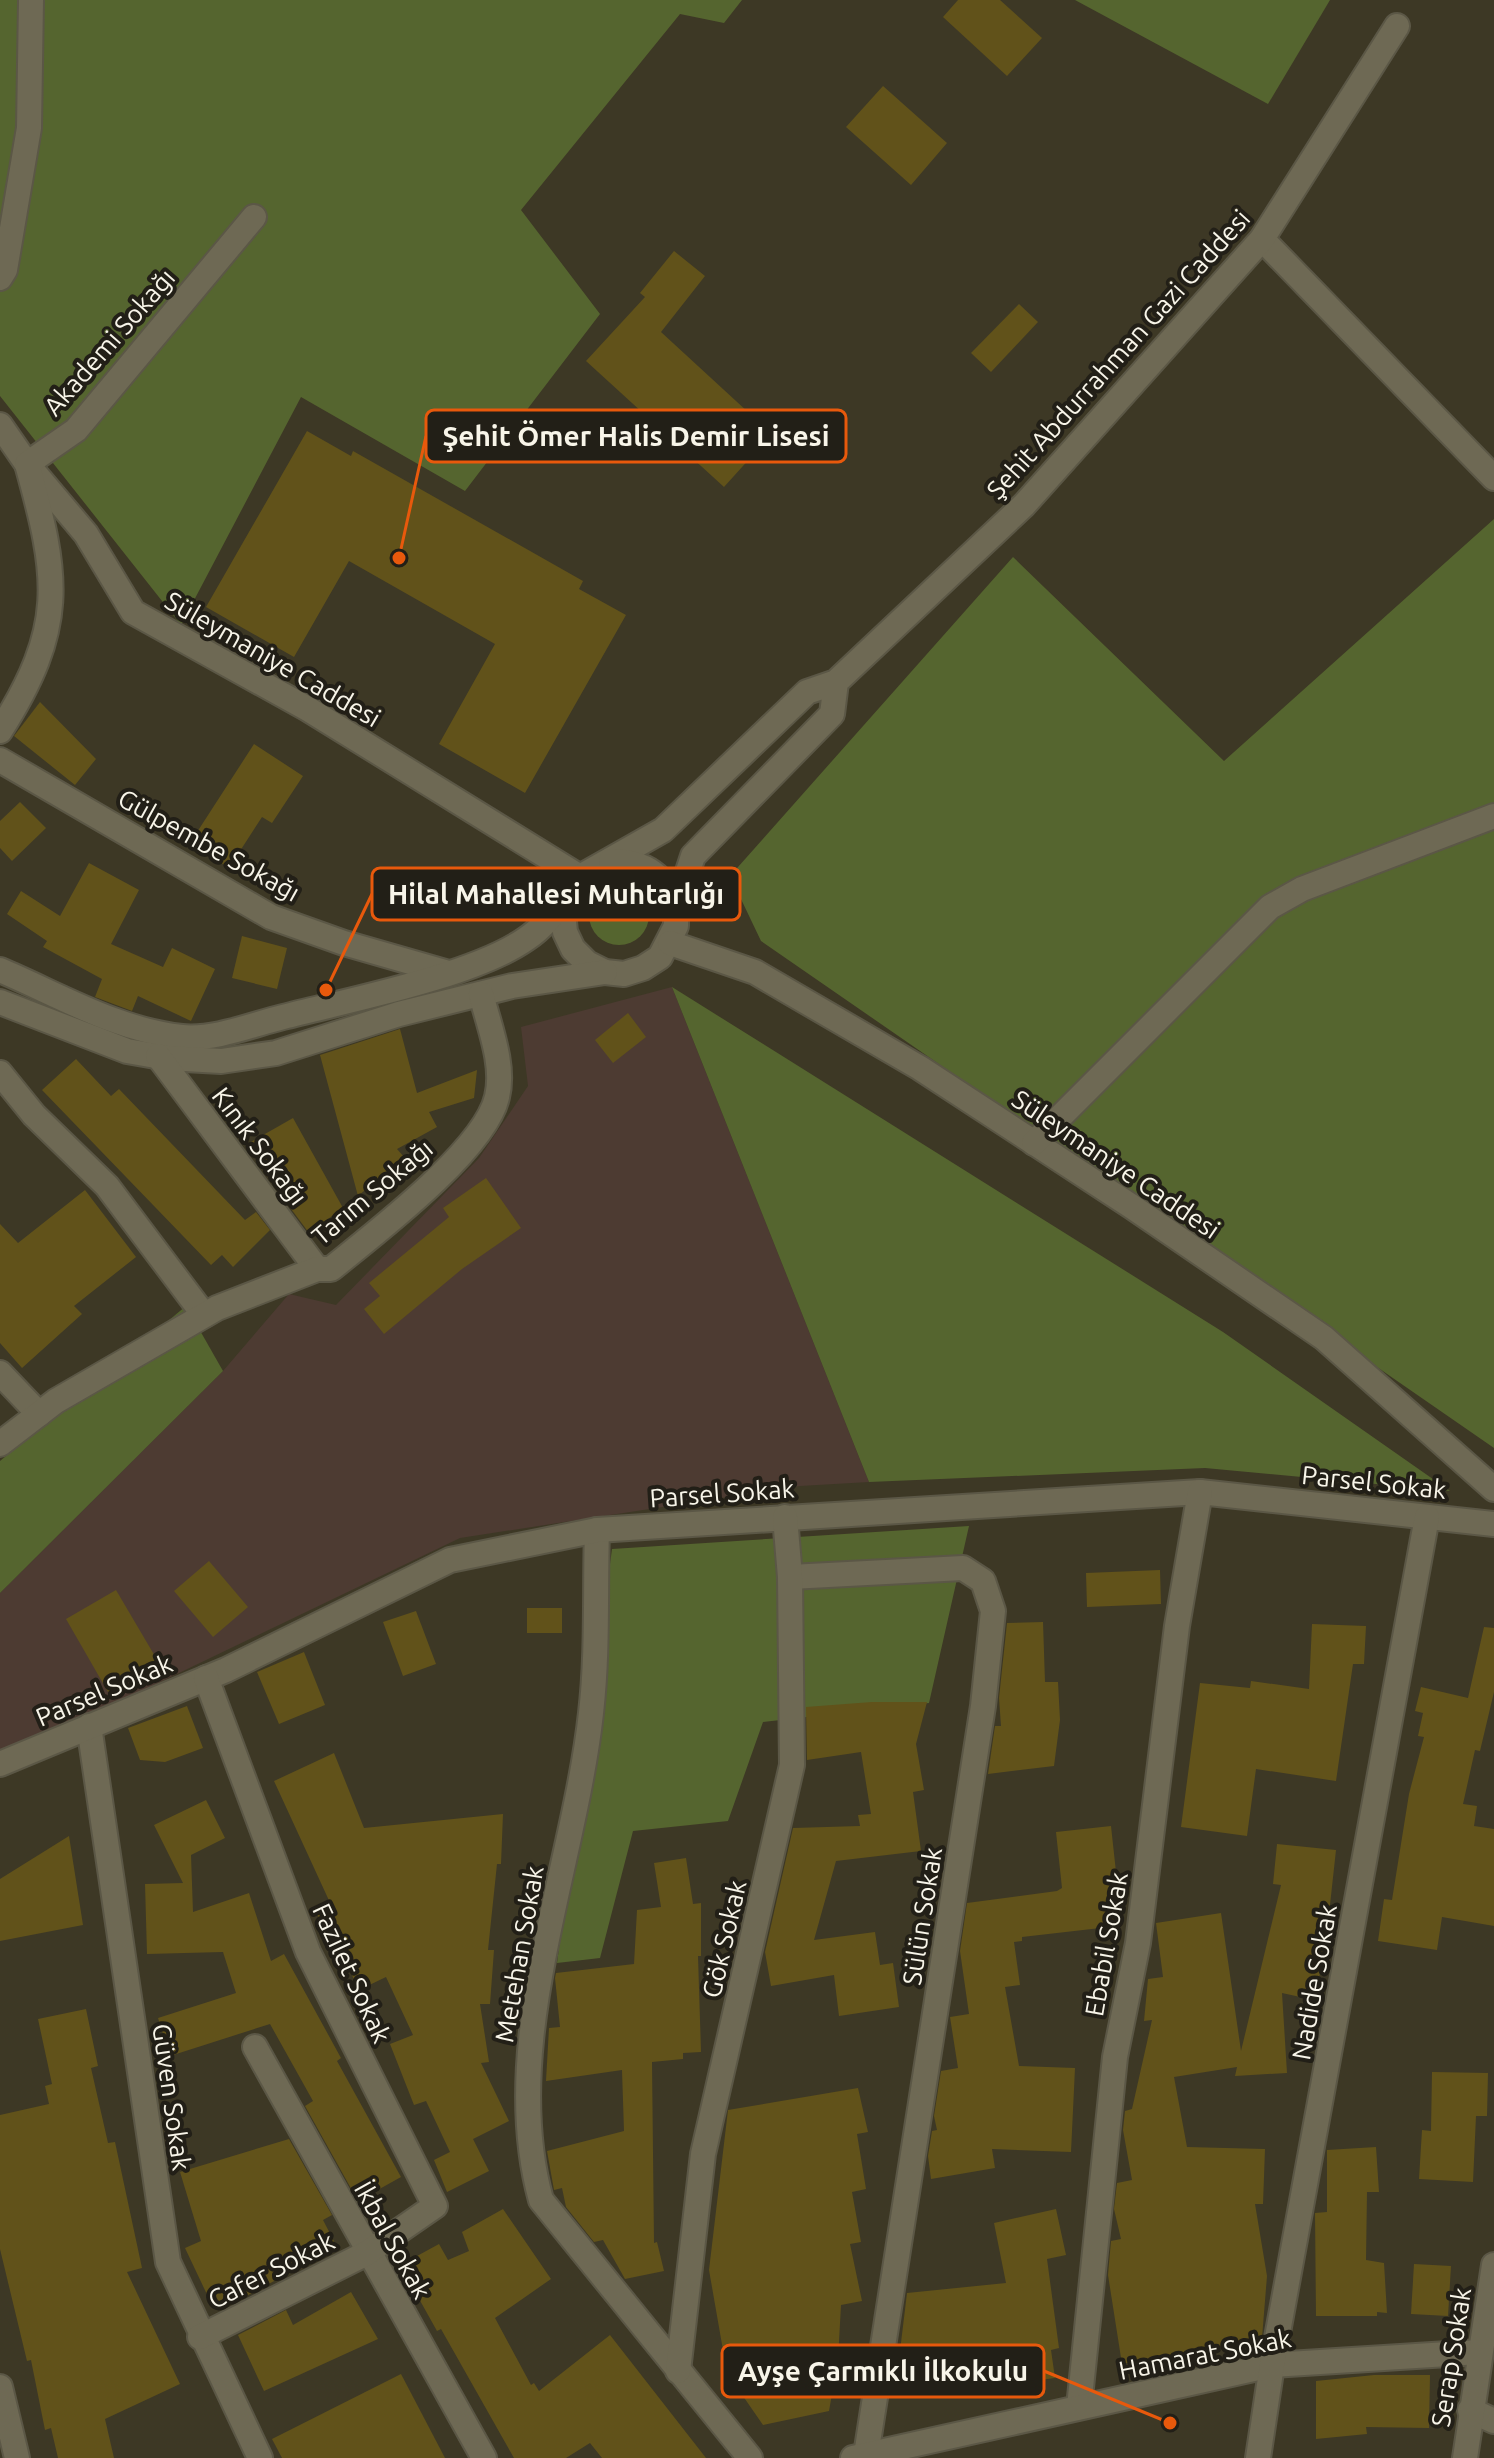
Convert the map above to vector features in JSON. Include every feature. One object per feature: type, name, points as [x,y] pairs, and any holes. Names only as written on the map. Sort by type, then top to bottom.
[{"type":"street","points":[[0,278],[5,270],[29,128],[31,0]]},
{"type":"street","name":"Şehit Abdurrahman Gazi Caddesi","points":[[836,682],[1024,505],[1262,239],[1397,26]]},
{"type":"street","name":"Akademi Sokağı","points":[[27,464],[76,430],[254,217]]},
{"type":"street","points":[[1262,239],[1494,478]]},
{"type":"street","name":"Süleymaniye Caddesi","points":[[0,425],[27,464],[86,534],[133,612],[308,709],[574,885]]},
{"type":"street","points":[[0,731],[28,686],[47,638],[52,586],[44,525],[27,464]]},
{"type":"street","points":[[0,970],[115,1022],[155,1033],[187,1037],[207,1036],[445,972],[524,941],[551,918],[574,885],[594,866],[611,861],[663,830],[807,692],[836,682],[832,714],[693,856],[676,908],[670,943],[660,957],[643,968],[624,974],[605,972],[481,994],[385,1018],[276,1053],[221,1061],[127,1051],[0,1002]]},
{"type":"street","name":"Gülpembe Sokağı","points":[[0,760],[271,917],[344,943],[445,972]]},
{"type":"street","points":[[1034,1143],[1270,907],[1302,889],[1494,816]]},
{"type":"street","points":[[611,861],[646,866],[660,877],[676,908]]},
{"type":"street","points":[[574,885],[563,912],[565,932],[580,956],[605,972]]},
{"type":"street","name":"Süleymaniye Caddesi","points":[[670,943],[755,972],[920,1068],[1034,1143],[1324,1338],[1494,1489]]},
{"type":"street","name":"Tarım Sokağı","points":[[0,1444],[39,1414],[204,1315],[317,1269],[331,1269],[388,1223],[477,1136],[497,1098],[498,1076],[481,994]]},
{"type":"street","name":"Kınık Sokağı","points":[[158,1056],[317,1269]]},
{"type":"street","points":[[0,1073],[34,1115],[107,1186],[204,1315]]},
{"type":"street","points":[[0,1373],[39,1414]]},
{"type":"street","name":"Parsel Sokak","points":[[0,1764],[206,1678],[450,1560],[597,1530],[1200,1492],[1494,1524]]},
{"type":"street","name":"Ebabil Sokak","points":[[1079,2407],[1115,2057],[1138,1943],[1177,1626],[1200,1492]]},
{"type":"street","name":"Gök Sokak","points":[[678,2371],[703,2154],[792,1765],[790,1577],[785,1517]]},
{"type":"street","name":"Nadide Sokak","points":[[1258,2458],[1272,2365],[1427,1517]]},
{"type":"street","name":"Metehan Sokak","points":[[597,1530],[592,1713],[530,2041],[532,2166],[541,2200],[750,2458]]},
{"type":"street","name":"Sülün Sokak","points":[[790,1577],[963,1568],[983,1581],[993,1611],[983,1706],[858,2456]]},
{"type":"street","name":"Fazilet Sokak","points":[[206,1678],[308,1952],[435,2206],[367,2253]]},
{"type":"street","name":"Güven Sokak","points":[[89,1726],[168,2262],[200,2337],[260,2458]]},
{"type":"street","name":"İkbal Sokak","points":[[255,2047],[367,2253],[484,2458]]},
{"type":"street","name":"Cafer Sokak","points":[[200,2337],[367,2253]]},
{"type":"street","name":"Serap Sokak","points":[[1465,2458],[1494,2265]]},
{"type":"street","name":"Hamarat Sokak","points":[[858,2456],[1272,2365],[1480,2352]]},
{"type":"street","points":[[0,2387],[17,2458]]},
{"type":"street","points":[[1470,2410],[1494,2421]]},
{"type":"shaded area","points":[[672,987],[869,1482],[800,1486],[460,1538],[0,1759],[0,1593],[223,1371],[289,1294],[336,1305],[479,1158],[528,1086],[521,1027]]},
{"type":"green space","points":[[0,0],[742,0],[724,23],[680,14],[521,210],[600,314],[465,491],[301,397],[181,625],[0,396]]},
{"type":"green space","points":[[1075,0],[1330,0],[1268,104]]},
{"type":"green space","points":[[1494,519],[1494,1448],[761,941],[730,876],[1013,557],[1224,761]]},
{"type":"green space","points":[[619,885],[631,887],[640,894],[647,903],[647,927],[640,936],[631,943],[619,945],[607,943],[598,936],[591,927],[589,915],[591,903],[598,894],[607,887]]},
{"type":"green space","points":[[672,987],[1223,1332],[1450,1491],[1205,1468],[869,1482]]},
{"type":"green space","points":[[186,1306],[223,1371],[0,1593],[0,1461]]},
{"type":"green space","points":[[969,1526],[929,1703],[763,1722],[728,1821],[633,1831],[600,1958],[557,1963],[612,1549]]},
{"type":"building","points":[[958,0],[1000,0],[1042,38],[1007,76],[943,17]]},
{"type":"building","points":[[883,86],[947,143],[911,185],[846,127]]},
{"type":"building","points":[[674,251],[705,276],[661,332],[772,434],[724,487],[586,361],[645,297],[640,293]]},
{"type":"building","points":[[1019,304],[1038,322],[991,372],[971,353]]},
{"type":"building","points":[[307,431],[351,456],[353,451],[583,581],[579,589],[626,615],[525,793],[439,744],[495,644],[349,561],[294,657],[206,607]]},
{"type":"building","points":[[40,702],[96,759],[75,785],[14,736]]},
{"type":"building","points":[[254,744],[303,776],[272,823],[262,817],[229,868],[190,843]]},
{"type":"building","points":[[20,802],[46,828],[12,861],[0,848],[0,821]]},
{"type":"building","points":[[89,863],[139,890],[111,944],[163,967],[172,948],[215,969],[191,1021],[138,996],[132,1011],[95,997],[102,979],[43,947],[47,941],[7,914],[21,891],[60,916]]},
{"type":"building","points":[[242,936],[287,948],[277,989],[232,978]]},
{"type":"building","points":[[628,1013],[646,1037],[613,1063],[595,1040]]},
{"type":"building","points":[[400,1029],[417,1093],[477,1070],[474,1098],[429,1112],[437,1127],[397,1149],[404,1157],[358,1196],[320,1055]]},
{"type":"building","points":[[76,1059],[111,1096],[119,1089],[245,1220],[256,1212],[270,1230],[233,1267],[222,1255],[211,1265],[42,1090]]},
{"type":"building","points":[[293,1118],[343,1208],[309,1233],[274,1186],[249,1143]]},
{"type":"building","points":[[486,1178],[521,1228],[462,1269],[384,1334],[364,1309],[380,1296],[369,1283],[449,1217],[443,1208]]},
{"type":"building","points":[[85,1190],[136,1257],[74,1306],[82,1314],[22,1368],[0,1343],[0,1224],[18,1243]]},
{"type":"building","points":[[209,1561],[248,1607],[213,1637],[174,1591]]},
{"type":"building","points":[[1160,1570],[1161,1604],[1087,1607],[1086,1573]]},
{"type":"building","points":[[116,1590],[159,1663],[108,1692],[66,1619]]},
{"type":"building","points":[[527,1608],[562,1608],[562,1633],[527,1633]]},
{"type":"building","points":[[416,1611],[436,1664],[403,1676],[383,1622]]},
{"type":"building","points":[[1043,1622],[1045,1682],[1058,1682],[1060,1720],[1054,1766],[988,1774],[995,1726],[1001,1726],[999,1698],[1007,1623]]},
{"type":"building","points":[[1312,1624],[1366,1626],[1364,1664],[1353,1664],[1336,1781],[1256,1769],[1247,1836],[1181,1827],[1200,1683],[1250,1688],[1251,1681],[1309,1689]]},
{"type":"building","points":[[1484,1627],[1494,1628],[1494,1692],[1480,1751],[1475,1750],[1463,1804],[1477,1806],[1474,1826],[1494,1829],[1494,1926],[1442,1917],[1437,1950],[1378,1941],[1384,1899],[1392,1900],[1409,1794],[1424,1737],[1418,1736],[1423,1713],[1415,1711],[1421,1687],[1468,1698]]},
{"type":"building","points":[[304,1652],[325,1705],[279,1724],[257,1672]]},
{"type":"building","points":[[927,1702],[916,1744],[924,1790],[913,1792],[921,1851],[836,1861],[814,1940],[875,1932],[880,1965],[893,1963],[899,2007],[839,2016],[834,1975],[771,1986],[765,1952],[793,1828],[860,1826],[858,1815],[871,1814],[861,1752],[807,1760],[806,1707]]},
{"type":"building","points":[[187,1706],[203,1748],[165,1762],[140,1760],[128,1728]]},
{"type":"building","points":[[334,1753],[364,1828],[503,1814],[501,1864],[497,1864],[488,1950],[494,1950],[490,2004],[480,2004],[489,2062],[481,2063],[509,2121],[473,2139],[489,2171],[447,2192],[434,2160],[450,2152],[426,2101],[414,2105],[390,2044],[413,2035],[386,1977],[359,1990],[340,1950],[335,1952],[317,1914],[332,1907],[274,1781]]},
{"type":"building","points":[[206,1800],[225,1838],[191,1855],[193,1912],[249,1893],[271,1961],[284,1954],[341,2058],[337,2061],[401,2177],[358,2201],[305,2106],[313,2101],[270,2024],[170,2056],[158,2018],[236,1993],[223,1952],[147,1954],[145,1884],[183,1883],[154,1825]]},
{"type":"building","points":[[1111,1826],[1116,1872],[1111,1873],[1118,1926],[1022,1937],[1022,1941],[1014,1942],[1020,1985],[1005,1987],[1019,2066],[1075,2068],[1071,2152],[992,2149],[995,2168],[931,2179],[928,2156],[932,2131],[937,2130],[934,2116],[941,2071],[958,2068],[950,2017],[969,2014],[960,1951],[967,1903],[1057,1891],[1062,1888],[1056,1832]]},
{"type":"building","points":[[69,1836],[83,1925],[0,1941],[0,1879]]},
{"type":"building","points":[[1277,1844],[1336,1850],[1329,1914],[1333,1915],[1314,2000],[1282,1993],[1287,2073],[1235,2076],[1237,2067],[1174,2077],[1187,2147],[1265,2149],[1263,2204],[1255,2204],[1267,2276],[1262,2338],[1122,2364],[1108,2275],[1111,2241],[1121,2239],[1114,2209],[1117,2183],[1132,2180],[1123,2130],[1125,2111],[1132,2109],[1152,2020],[1144,2021],[1148,1979],[1163,1977],[1156,1923],[1221,1913],[1241,2051],[1281,1885],[1273,1884]]},
{"type":"building","points":[[686,1858],[693,1904],[701,1903],[701,1956],[698,1956],[701,2052],[683,2053],[683,2059],[652,2062],[654,2243],[657,2242],[664,2271],[625,2279],[603,2240],[594,2242],[566,2207],[562,2188],[554,2190],[547,2151],[624,2131],[622,2070],[546,2081],[549,2028],[560,2027],[555,1978],[556,1973],[634,1964],[637,1910],[661,1907],[654,1863]]},
{"type":"building","points":[[86,2009],[98,2066],[91,2068],[108,2143],[115,2142],[142,2268],[127,2272],[180,2384],[105,2419],[114,2458],[58,2458],[51,2428],[45,2430],[31,2360],[27,2361],[0,2249],[0,2115],[49,2104],[45,2086],[52,2084],[38,2019]]},
{"type":"building","points":[[1432,2072],[1488,2073],[1487,2116],[1476,2116],[1473,2182],[1419,2179],[1422,2130],[1431,2131]]},
{"type":"building","points":[[858,2088],[868,2132],[857,2134],[866,2189],[852,2192],[861,2242],[850,2244],[862,2301],[841,2305],[838,2360],[829,2411],[763,2425],[727,2373],[709,2270],[728,2110]]},
{"type":"building","points":[[289,2139],[332,2215],[323,2220],[337,2247],[226,2307],[222,2300],[212,2305],[185,2248],[201,2241],[180,2172]]},
{"type":"building","points":[[1376,2147],[1379,2192],[1367,2192],[1366,2260],[1384,2263],[1387,2313],[1377,2312],[1377,2316],[1316,2316],[1315,2213],[1327,2212],[1327,2150]]},
{"type":"building","points":[[503,2209],[551,2279],[495,2318],[531,2385],[534,2383],[539,2391],[610,2335],[706,2458],[602,2458],[590,2443],[566,2458],[514,2458],[441,2329],[437,2331],[413,2288],[408,2290],[395,2268],[439,2244],[448,2260],[469,2251],[462,2232]]},
{"type":"building","points":[[1056,2209],[1066,2255],[1047,2259],[1059,2348],[1051,2350],[1055,2378],[1004,2385],[1002,2374],[896,2384],[907,2293],[1006,2283],[994,2223]]},
{"type":"building","points":[[1414,2264],[1451,2266],[1448,2316],[1411,2314]]},
{"type":"building","points":[[351,2292],[378,2339],[264,2391],[238,2335],[286,2310],[293,2325]]},
{"type":"building","points":[[401,2374],[445,2458],[282,2458],[272,2439]]},
{"type":"building","points":[[1374,2375],[1430,2375],[1429,2428],[1366,2427],[1367,2434],[1316,2439],[1316,2381]]},
{"type":"place","name":"Şehit Ömer Halis Demir Lisesi","points":[[399,558]]},
{"type":"place","name":"Hilal Mahallesi Muhtarlığı","points":[[326,990]]},
{"type":"place","name":"Ayşe Çarmıklı İlkokulu","points":[[1170,2423]]}]
